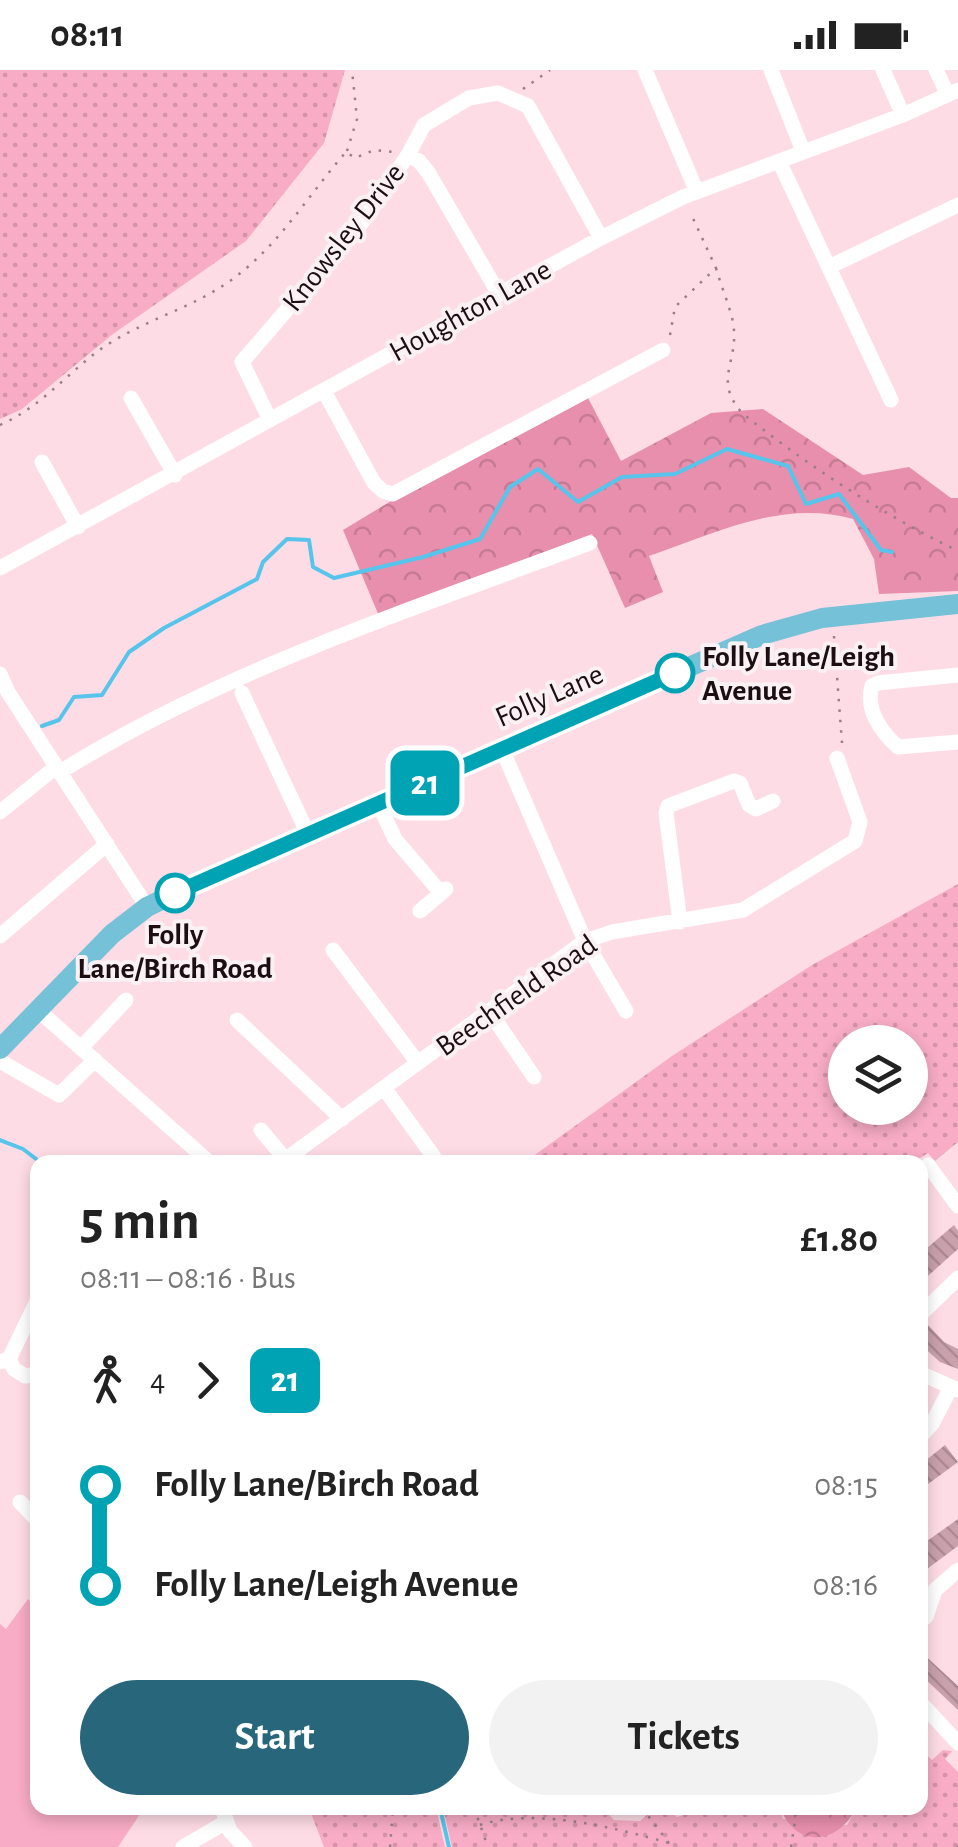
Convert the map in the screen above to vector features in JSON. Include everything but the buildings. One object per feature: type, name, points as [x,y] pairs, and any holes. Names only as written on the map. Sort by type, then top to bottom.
[{"type":"main road","name":"Folly Lane","points":[[0,1048],[112,934],[147,907],[748,640],[833,617],[958,604]]},
{"type":"street","points":[[646,70],[690,195]]},
{"type":"street","points":[[772,70],[804,150]]},
{"type":"street","points":[[884,70],[902,115]]},
{"type":"street","points":[[936,70],[953,92]]},
{"type":"street","name":"Houghton Lane","points":[[0,568],[601,238],[690,195],[953,92]]},
{"type":"street","name":"Knowsley Drive","points":[[270,420],[242,362],[363,221],[424,125],[469,98],[498,93],[515,98]]},
{"type":"street","points":[[515,98],[539,120],[601,238]]},
{"type":"street","points":[[408,155],[420,161],[428,172],[499,294]]},
{"type":"street","points":[[779,161],[891,400]]},
{"type":"street","points":[[829,267],[958,206]]},
{"type":"street","points":[[324,391],[374,483],[383,492],[393,494],[663,350]]},
{"type":"street","points":[[132,398],[175,475]]},
{"type":"street","points":[[42,462],[78,527]]},
{"type":"street","points":[[0,812],[58,769],[313,646],[590,542]]},
{"type":"street","points":[[0,674],[147,907]]},
{"type":"street","points":[[958,675],[878,683],[869,693],[873,714],[898,747],[958,742]]},
{"type":"street","points":[[242,693],[308,834]]},
{"type":"street","points":[[502,749],[586,941],[626,1011]]},
{"type":"street","name":"Beechfield Road","points":[[292,1155],[586,941],[612,932],[742,910],[855,841],[860,822],[838,758]]},
{"type":"street","points":[[680,922],[668,806],[734,781],[740,783],[750,805],[756,809],[773,801]]},
{"type":"street","points":[[378,803],[395,839],[445,889],[420,911]]},
{"type":"street","points":[[0,936],[107,844]]},
{"type":"street","points":[[333,950],[418,1064]]},
{"type":"street","points":[[81,1048],[126,1000]]},
{"type":"street","points":[[37,1010],[201,1155]]},
{"type":"street","points":[[488,1011],[534,1077]]},
{"type":"street","points":[[237,1020],[342,1120]]},
{"type":"street","points":[[0,1061],[59,1095],[95,1060]]},
{"type":"street","points":[[384,1088],[433,1155]]},
{"type":"street","points":[[261,1130],[280,1155]]},
{"type":"street","points":[[928,1164],[958,1206]]},
{"type":"street","points":[[942,1184],[957,1173]]},
{"type":"street","points":[[928,1307],[958,1278]]},
{"type":"street","points":[[30,1314],[5,1360],[25,1376],[30,1375]]},
{"type":"street","points":[[928,1377],[954,1389],[928,1428]]},
{"type":"street","points":[[20,1502],[30,1513]]},
{"type":"street","points":[[928,1612],[936,1590],[958,1570]]},
{"type":"street","points":[[928,1713],[948,1740]]},
{"type":"street","points":[[184,1847],[224,1815],[245,1847]]},
{"type":"path","points":[[0,425],[30,409],[97,352],[134,327],[236,277],[286,229],[346,152],[357,119],[352,70]]},
{"type":"path","points":[[515,98],[550,70]]},
{"type":"path","points":[[346,152],[355,158],[374,150],[408,155]]},
{"type":"path","points":[[690,195],[733,324],[728,396],[742,413],[858,494],[958,551]]},
{"type":"path","points":[[663,350],[675,307],[716,268]]},
{"type":"path","points":[[833,617],[842,746],[838,758]]},
{"type":"path","points":[[390,1847],[392,1815]]},
{"type":"path","points":[[477,1815],[488,1847]]},
{"type":"path","points":[[647,1815],[669,1843]]},
{"type":"path","points":[[791,1847],[796,1815]]},
{"type":"path","points":[[480,1824],[530,1817],[631,1833],[677,1847]]},
{"type":"shaded area","points":[[0,70],[345,70],[324,143],[246,241],[113,334],[22,409],[0,419]]},
{"type":"shaded area","points":[[958,884],[958,1142],[935,1161],[928,1153],[535,1155],[672,1056],[812,965]]},
{"type":"shaded area","points":[[28,1599],[30,1815],[139,1815],[118,1847],[0,1847],[0,1624],[6,1629]]},
{"type":"shaded area","points":[[943,1750],[952,1751],[945,1759],[958,1772],[958,1847],[452,1847],[445,1815],[609,1815],[614,1820],[640,1821],[647,1815],[782,1815],[783,1819],[847,1825],[853,1815],[928,1815],[928,1756],[932,1760]]},
{"type":"shaded area","points":[[312,1815],[438,1815],[445,1847],[324,1847]]},
{"type":"green space","points":[[587,396],[621,461],[711,413],[763,409],[863,475],[909,467],[951,498],[958,498],[958,591],[879,594],[874,559],[853,519],[801,513],[750,521],[649,556],[663,592],[625,608],[592,534],[379,616],[343,530]]},
{"type":"green space","points":[[784,1815],[852,1815],[838,1830],[816,1837],[796,1830]]},
{"type":"waterway","points":[[42,726],[59,720],[74,697],[102,695],[129,652],[164,628],[257,579],[263,562],[287,539],[309,540],[313,567],[334,578],[423,557],[480,539],[510,487],[538,469],[578,502],[622,477],[675,474],[727,449],[788,466],[806,504],[839,494],[881,550],[892,552]]},
{"type":"waterway","points":[[0,1140],[31,1155]]},
{"type":"waterway","points":[[442,1815],[449,1847]]},
{"type":"bus line","name":"21","points":[[175,893],[675,673]]},
{"type":"place","name":"Folly Lane/Leigh Avenue","points":[[675,673]]},
{"type":"place","name":"Folly Lane/Birch Road","points":[[175,893]]}]
